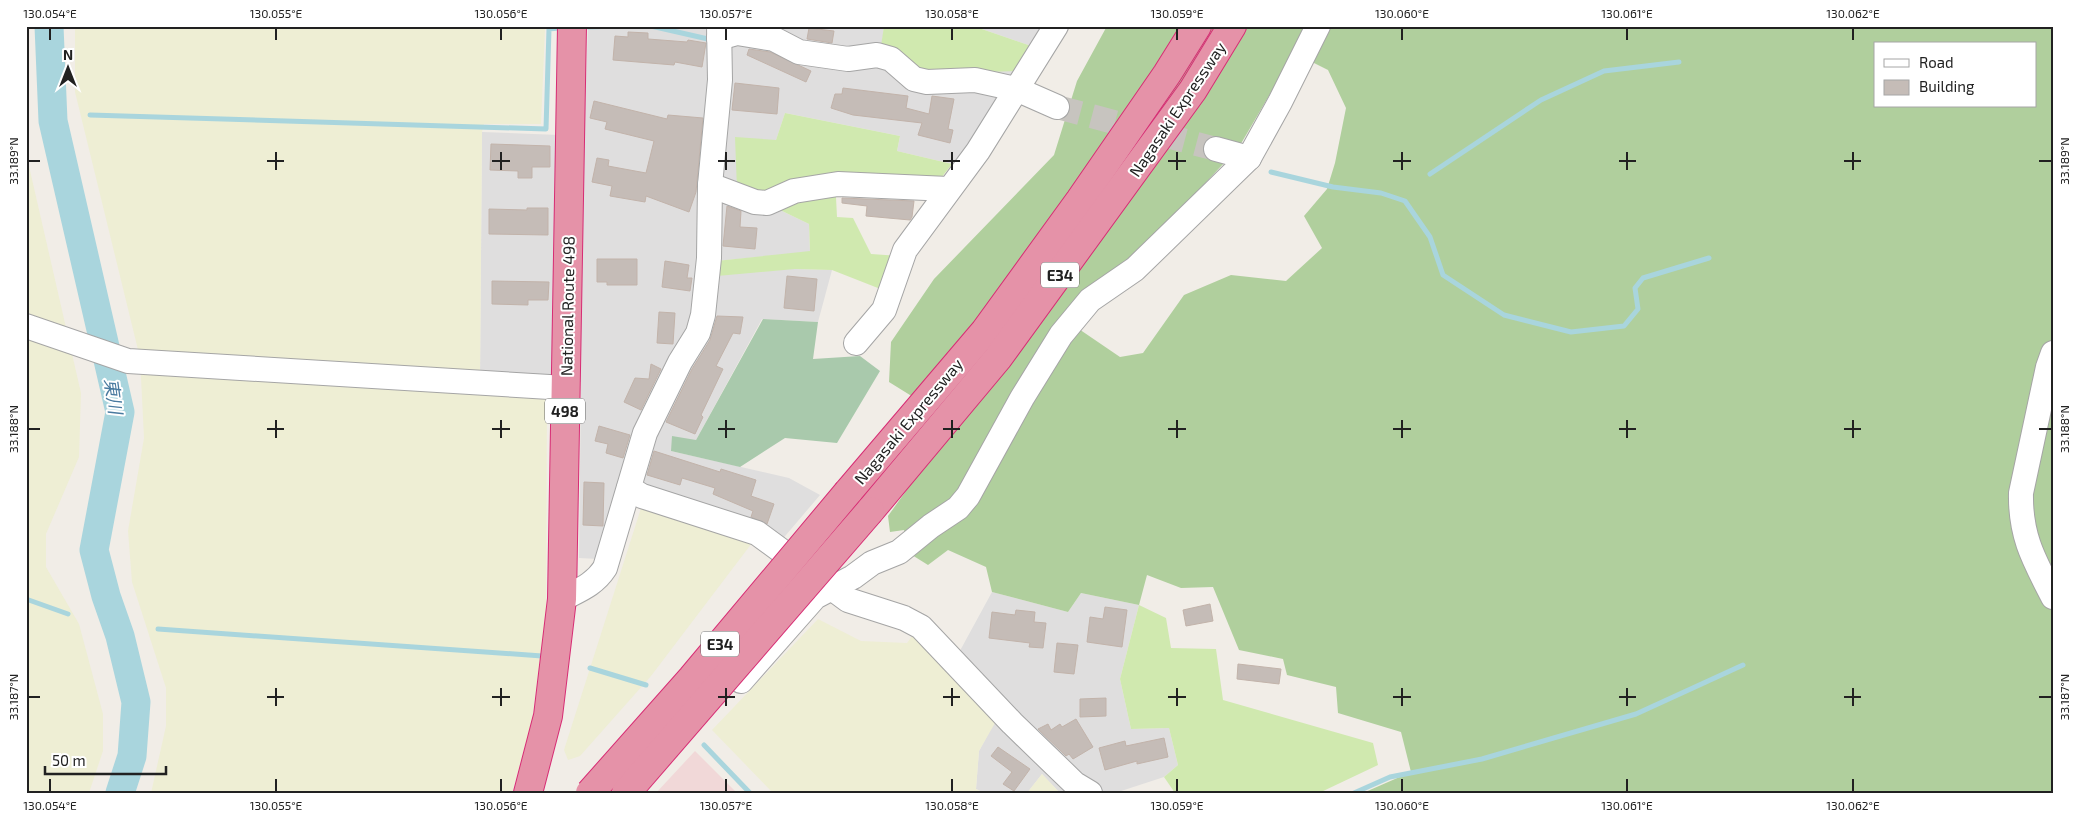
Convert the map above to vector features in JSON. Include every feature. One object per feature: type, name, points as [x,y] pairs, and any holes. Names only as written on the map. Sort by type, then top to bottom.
[{"type":"highway","name":"National Route 498","points":[[528,793],[548,716],[562,599],[572,26]]},
{"type":"highway","name":"Nagasaki Expressway","points":[[590,793],[698,671],[985,331],[1107,161],[1167,74],[1197,26]]},
{"type":"highway","name":"Nagasaki Expressway","points":[[626,793],[870,511],[998,358],[1187,98],[1232,26]]},
{"type":"street","points":[[856,343],[884,310],[905,250],[978,150],[1056,26]]},
{"type":"street","points":[[641,793],[815,598],[853,577],[872,563],[899,552],[931,526],[958,508],[968,496],[1022,398],[1061,335],[1090,300],[1135,269],[1249,158],[1280,102],[1318,26]]},
{"type":"street","points":[[562,599],[590,586],[598,579],[605,568],[645,433],[701,324],[709,258],[710,185],[720,80],[719,32],[774,39],[799,52],[848,59],[877,55],[891,59],[914,79],[928,82],[975,80],[1016,89],[1057,107]]},
{"type":"street","points":[[1216,150],[1249,158]]},
{"type":"street","points":[[710,185],[755,202],[767,203],[794,191],[838,184],[948,189]]},
{"type":"street","points":[[26,326],[128,361],[566,388]]},
{"type":"street","points":[[2053,352],[2048,367],[2021,493],[2021,514],[2028,550],[2053,597]]},
{"type":"street","points":[[629,488],[642,496],[757,533],[848,600],[904,618],[921,627],[1012,723],[1075,784],[1090,793]]},
{"type":"shaded area","points":[[588,26],[884,26],[882,46],[1020,71],[972,148],[952,164],[897,151],[900,136],[785,113],[776,140],[737,189],[809,224],[810,252],[716,261],[795,269],[832,270],[818,322],[762,319],[696,440],[671,451],[789,478],[820,495],[769,555],[752,543],[621,497],[598,559],[579,558],[581,382],[480,378],[482,132],[584,136]]},
{"type":"shaded area","points":[[973,26],[1044,26],[1031,46]]},
{"type":"shaded area","points":[[992,592],[1068,612],[1081,593],[1139,605],[1120,679],[1131,729],[1169,728],[1178,765],[1164,777],[1115,793],[1060,793],[1042,774],[1027,793],[984,793],[976,789],[979,751],[994,723],[950,669]]},
{"type":"shaded area","points":[[695,751],[737,793],[656,793]]},
{"type":"green space","points":[[75,26],[550,26],[545,29],[541,124],[484,124],[482,132],[480,378],[547,397],[546,612],[532,720],[512,793],[151,793],[166,726],[166,688],[132,582],[128,531],[144,438],[140,358],[75,92]]},
{"type":"green space","points":[[884,26],[973,26],[1031,46],[1020,71],[919,74],[881,46]]},
{"type":"green space","points":[[1107,26],[2053,26],[2053,793],[1363,793],[1411,772],[1401,732],[1338,713],[1336,687],[1287,675],[1283,659],[1239,650],[1213,587],[1181,588],[1147,575],[1139,605],[1081,593],[1068,612],[992,592],[986,567],[948,550],[928,565],[912,555],[904,530],[890,532],[888,516],[955,423],[889,382],[891,342],[934,279],[1054,155],[1077,81]],"holes":[[[1294,53],[1328,70],[1346,108],[1335,163],[1327,189],[1304,216],[1322,248],[1286,281],[1231,275],[1184,295],[1143,353],[1120,357],[1073,325],[1077,298],[1151,241],[1239,147]]]},
{"type":"green space","points":[[785,113],[900,136],[897,151],[952,164],[941,178],[835,178],[837,217],[853,218],[871,254],[900,256],[883,290],[832,270],[795,269],[717,276],[716,261],[810,251],[809,224],[737,189],[735,137],[776,140]]},
{"type":"green space","points":[[26,153],[81,393],[79,457],[46,534],[46,567],[79,624],[103,714],[103,751],[89,793],[26,793]]},
{"type":"green space","points":[[763,319],[818,322],[813,359],[860,356],[880,371],[837,443],[785,438],[740,467],[671,451],[672,436],[696,440]]},
{"type":"green space","points":[[642,505],[752,543],[651,676],[580,756],[568,760],[564,750]]},
{"type":"green space","points":[[1139,605],[1166,618],[1171,648],[1216,649],[1223,700],[1373,743],[1378,765],[1319,793],[1175,793],[1164,777],[1178,765],[1169,728],[1131,729],[1120,679]]},
{"type":"green space","points":[[818,619],[861,641],[907,643],[912,636],[950,669],[995,723],[979,751],[976,789],[984,793],[773,793],[712,730]]},
{"type":"green space","points":[[1042,774],[1060,793],[1027,793]]},
{"type":"building","points":[[809,28],[834,31],[832,43],[807,39]]},
{"type":"building","points":[[628,32],[648,33],[648,39],[687,42],[688,40],[706,43],[702,67],[675,62],[674,65],[613,60],[615,36],[628,37]]},
{"type":"building","points":[[749,49],[770,52],[811,71],[806,82],[747,55]]},
{"type":"building","points":[[735,83],[779,88],[777,114],[732,110]]},
{"type":"building","points":[[843,88],[908,96],[906,108],[929,114],[932,96],[954,99],[948,129],[953,130],[950,143],[918,135],[922,123],[853,115],[831,108],[835,94],[842,94]]},
{"type":"building","points":[[594,101],[667,119],[668,115],[703,118],[696,192],[689,212],[646,196],[645,202],[610,196],[612,186],[592,182],[597,158],[609,160],[608,166],[646,173],[654,141],[605,129],[607,122],[590,118]]},
{"type":"building","points":[[491,144],[550,146],[550,167],[532,167],[532,178],[518,178],[518,171],[490,170]]},
{"type":"building","points":[[842,198],[914,201],[912,217],[910,220],[866,216],[867,206],[842,203]]},
{"type":"building","points":[[727,206],[741,211],[740,227],[757,228],[755,249],[723,246]]},
{"type":"building","points":[[527,208],[548,208],[548,235],[489,234],[489,209],[527,210]]},
{"type":"building","points":[[597,259],[637,259],[637,285],[607,285],[607,282],[597,282]]},
{"type":"building","points":[[665,261],[689,265],[687,278],[692,278],[690,291],[662,287]]},
{"type":"building","points":[[787,276],[817,279],[814,311],[784,308]]},
{"type":"building","points":[[492,281],[549,282],[548,300],[528,300],[528,305],[492,304]]},
{"type":"building","points":[[659,312],[675,313],[673,344],[657,343]]},
{"type":"building","points":[[717,316],[743,317],[740,334],[733,333],[716,366],[723,369],[701,415],[703,417],[695,434],[666,422],[692,369],[710,340]]},
{"type":"building","points":[[651,364],[661,369],[641,410],[624,402],[635,378],[649,379]]},
{"type":"building","points":[[599,426],[630,435],[623,458],[606,453],[608,444],[595,441]]},
{"type":"building","points":[[654,451],[720,472],[721,469],[756,480],[751,496],[774,504],[767,524],[751,517],[753,511],[713,494],[715,488],[682,478],[680,485],[647,475]]},
{"type":"building","points":[[584,482],[604,483],[603,526],[583,525]]},
{"type":"building","points":[[1210,604],[1213,621],[1186,626],[1183,610]]},
{"type":"building","points":[[1105,607],[1127,610],[1122,647],[1087,642],[1090,617],[1103,619]]},
{"type":"building","points":[[1016,610],[1035,612],[1034,622],[1046,623],[1043,648],[1029,647],[1030,643],[989,638],[992,612],[1015,615]]},
{"type":"building","points":[[1057,643],[1078,645],[1074,674],[1054,672]]},
{"type":"building","points":[[1238,664],[1281,669],[1279,684],[1237,679]]},
{"type":"building","points":[[1106,698],[1106,716],[1080,717],[1080,699]]},
{"type":"building","points":[[1076,719],[1093,747],[1073,759],[1069,754],[1066,756],[1038,729],[1048,724],[1051,730],[1060,724],[1062,727]]},
{"type":"building","points":[[1164,738],[1168,757],[1137,764],[1137,761],[1105,770],[1099,748],[1125,741],[1126,746]]},
{"type":"building","points":[[998,747],[1030,769],[1014,791],[1003,784],[1012,772],[991,756]]},
{"type":"waterway","name":"東川","points":[[49,26],[53,121],[120,412],[94,550],[106,596],[120,636],[136,702],[132,756],[120,793]]},
{"type":"waterway","points":[[588,27],[617,26]]},
{"type":"waterway","points":[[651,26],[708,39]]},
{"type":"waterway","points":[[90,115],[546,129],[549,29],[559,28]]},
{"type":"waterway","points":[[1430,174],[1541,100],[1604,71],[1679,62]]},
{"type":"waterway","points":[[1271,172],[1333,187],[1381,193],[1405,201],[1430,237],[1443,275],[1504,315],[1571,332],[1624,326],[1638,309],[1635,288],[1643,278],[1709,258]]},
{"type":"waterway","points":[[26,599],[68,614]]},
{"type":"waterway","points":[[158,629],[542,656]]},
{"type":"waterway","points":[[1354,793],[1390,777],[1482,759],[1636,714],[1743,665]]},
{"type":"waterway","points":[[590,668],[646,685]]},
{"type":"waterway","points":[[704,745],[750,793]]},
{"type":"tunnel","points":[[1057,107],[1216,149]]}]
